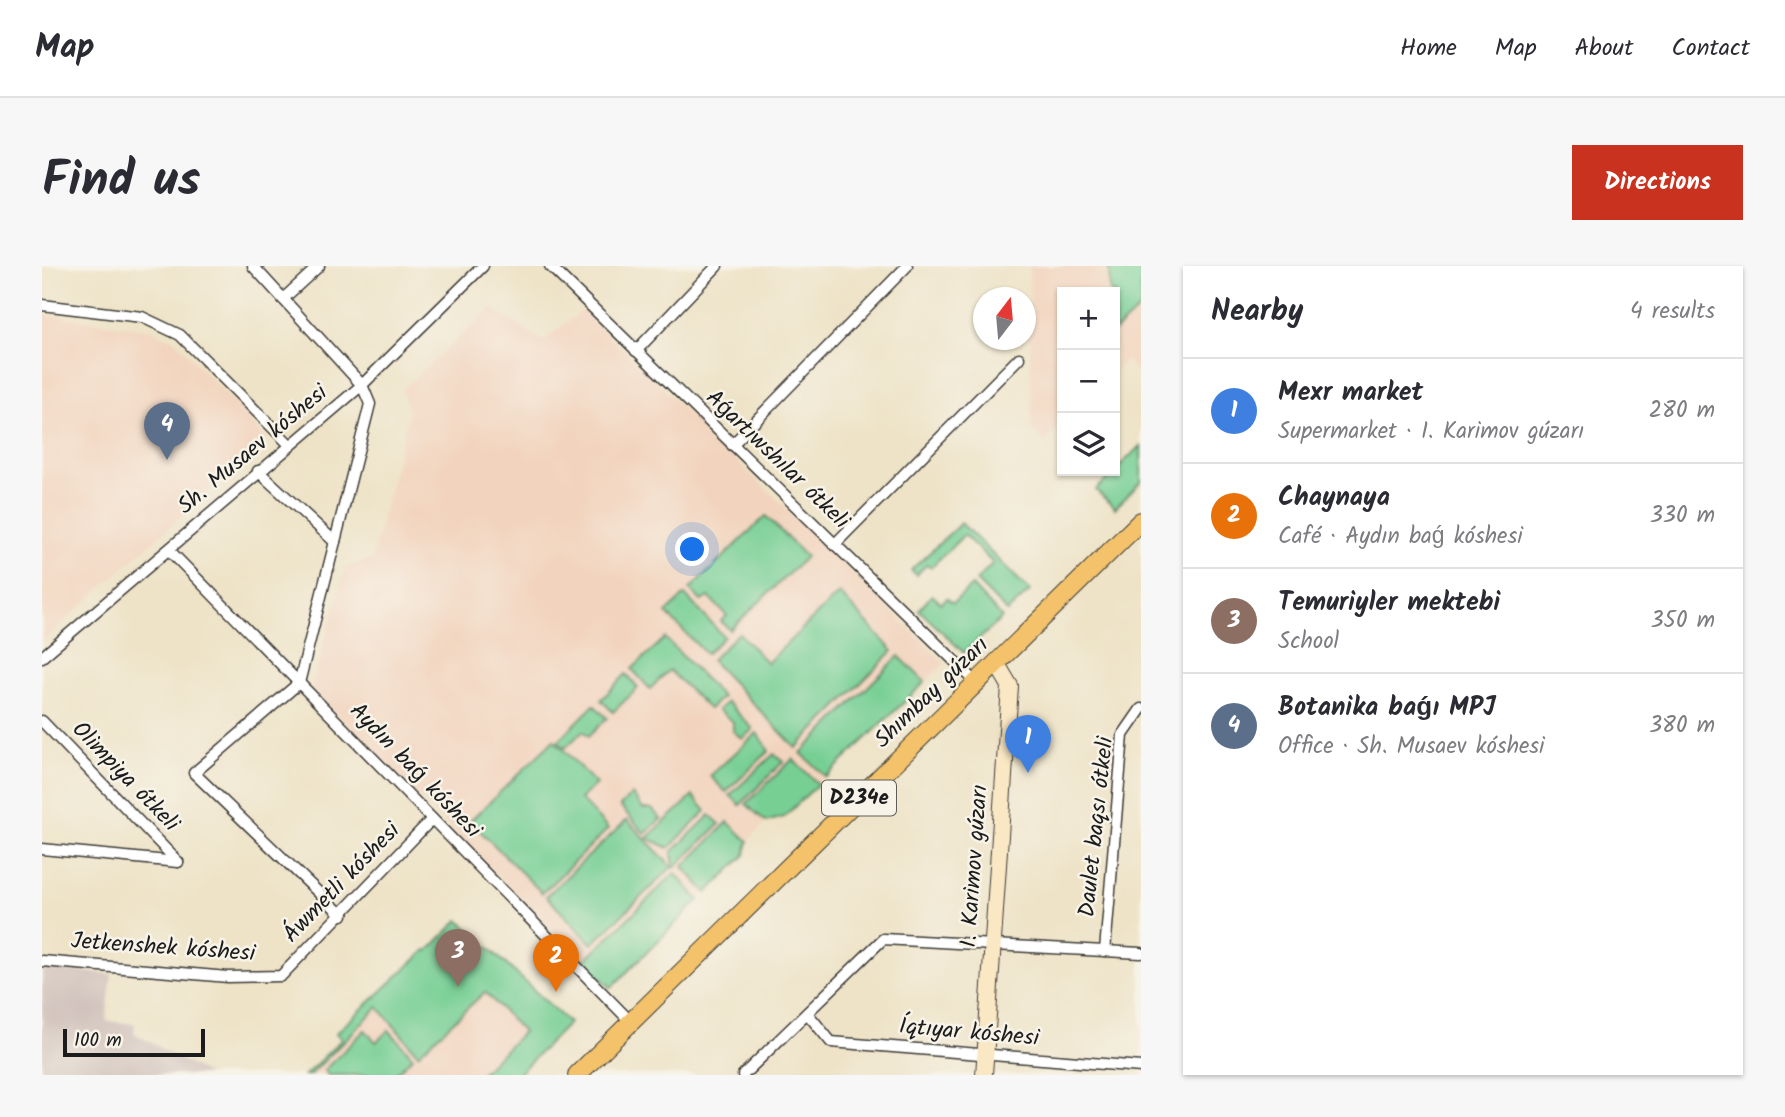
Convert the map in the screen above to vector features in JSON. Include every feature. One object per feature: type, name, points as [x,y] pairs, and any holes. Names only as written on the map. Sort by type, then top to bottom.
[{"type":"main road","name":"Shımbay gúzarı","points":[[576,1075],[1141,521]]},
{"type":"street","points":[[253,266],[362,386],[370,404],[299,683],[194,773],[342,915]]},
{"type":"street","points":[[283,299],[319,266]]},
{"type":"street","name":"Sh. Musaev kóshesi","points":[[42,657],[289,444],[362,386],[483,266]]},
{"type":"street","name":"Aǵartıwshılar ótkeli","points":[[550,266],[977,683]]},
{"type":"street","points":[[636,351],[717,266]]},
{"type":"street","points":[[732,446],[907,266]]},
{"type":"street","points":[[42,306],[142,317],[180,335],[289,444]]},
{"type":"street","points":[[834,545],[1019,358]]},
{"type":"street","points":[[258,471],[335,542]]},
{"type":"street","name":"Aydın baǵ kóshesi","points":[[169,550],[631,1022]]},
{"type":"street","name":"I. Karimov gúzarı","points":[[984,1075],[1010,686],[997,664]]},
{"type":"street","name":"Daulet baqsı ótkeli","points":[[1105,951],[1123,735],[1140,710]]},
{"type":"street","name":"Olimpiya ótkeli","points":[[42,721],[178,862],[42,849]]},
{"type":"street","name":"Áwmetli kóshesi","points":[[281,976],[432,819]]},
{"type":"street","points":[[743,1075],[883,939],[1141,953]]},
{"type":"street","name":"Jetkenshek kóshesi","points":[[42,961],[228,976],[281,976]]},
{"type":"street","name":"Íqtıyar kóshesi","points":[[807,1013],[831,1042],[1141,1067]]},
{"type":"shaded area","points":[[1029,266],[1141,266],[1141,376],[1126,360],[1120,366],[1120,287],[1057,287],[1057,429],[1045,442],[1032,428],[1031,350],[1036,350],[1036,287],[1029,287]]},
{"type":"shaded area","points":[[491,308],[543,341],[583,310],[945,663],[784,817],[766,822],[748,841],[745,855],[611,988],[311,689],[346,567],[372,559],[409,412],[402,390]]},
{"type":"shaded area","points":[[42,314],[152,330],[176,341],[267,439],[42,641]]},
{"type":"shaded area","points":[[459,920],[569,1023],[517,1075],[305,1075],[342,1039],[336,1033]]},
{"type":"shaded area","points":[[42,969],[112,974],[106,1021],[135,1024],[134,1033],[208,1075],[42,1075]]},
{"type":"green space","points":[[1109,266],[1141,266],[1141,307],[1120,326],[1120,287],[1110,287]]},
{"type":"green space","points":[[1141,445],[1141,482],[1115,508],[1096,490],[1110,476],[1120,476],[1120,466]]},
{"type":"green space","points":[[766,516],[806,557],[730,630],[721,621],[727,616],[709,597],[701,601],[690,589]]},
{"type":"green space","points":[[961,523],[1030,591],[1007,612],[976,581],[993,563],[964,535],[931,567],[927,564],[916,575],[911,570]]},
{"type":"green space","points":[[972,586],[1002,618],[964,653],[919,610],[932,595],[941,603],[947,598],[953,603]]},
{"type":"green space","points":[[839,593],[893,651],[796,748],[711,660],[739,633],[767,663]]},
{"type":"green space","points":[[685,595],[724,637],[706,654],[666,613]]},
{"type":"green space","points":[[665,638],[722,697],[709,709],[669,670],[650,689],[632,669]]},
{"type":"green space","points":[[899,656],[925,682],[826,777],[801,753]]},
{"type":"green space","points":[[626,674],[638,688],[613,712],[601,700]]},
{"type":"green space","points":[[727,702],[753,729],[742,739],[733,731],[733,722],[718,710]]},
{"type":"green space","points":[[594,705],[607,718],[589,736],[583,731],[565,748],[558,741]]},
{"type":"green space","points":[[757,733],[769,751],[726,792],[710,776]]},
{"type":"green space","points":[[554,740],[596,784],[580,799],[608,829],[542,893],[470,821]]},
{"type":"green space","points":[[774,754],[784,761],[740,805],[730,795]]},
{"type":"green space","points":[[793,759],[818,784],[784,817],[766,822],[746,804]]},
{"type":"green space","points":[[632,794],[643,809],[652,809],[661,819],[645,834],[620,806]]},
{"type":"green space","points":[[693,796],[706,811],[669,848],[647,838]]},
{"type":"green space","points":[[710,815],[720,824],[674,868],[672,852]]},
{"type":"green space","points":[[627,820],[672,867],[592,944],[546,896]]},
{"type":"green space","points":[[728,822],[748,841],[745,855],[707,893],[683,867]]},
{"type":"green space","points":[[675,873],[699,900],[611,988],[584,961]]},
{"type":"green space","points":[[459,920],[569,1023],[517,1075],[479,1075],[523,1032],[485,992],[418,1054],[378,1007],[310,1075],[305,1075],[342,1039],[336,1033]]},
{"type":"green space","points":[[365,1030],[376,1042],[389,1030],[413,1057],[394,1075],[328,1075],[324,1070]]},
{"type":"place","name":"Botanika baǵı MPJ","points":[[167,460]]},
{"type":"place","name":"Mexr market","points":[[1028,773]]},
{"type":"place","name":"Temuriyler mektebi","points":[[458,987]]},
{"type":"place","name":"Chaynaya","points":[[556,992]]}]
